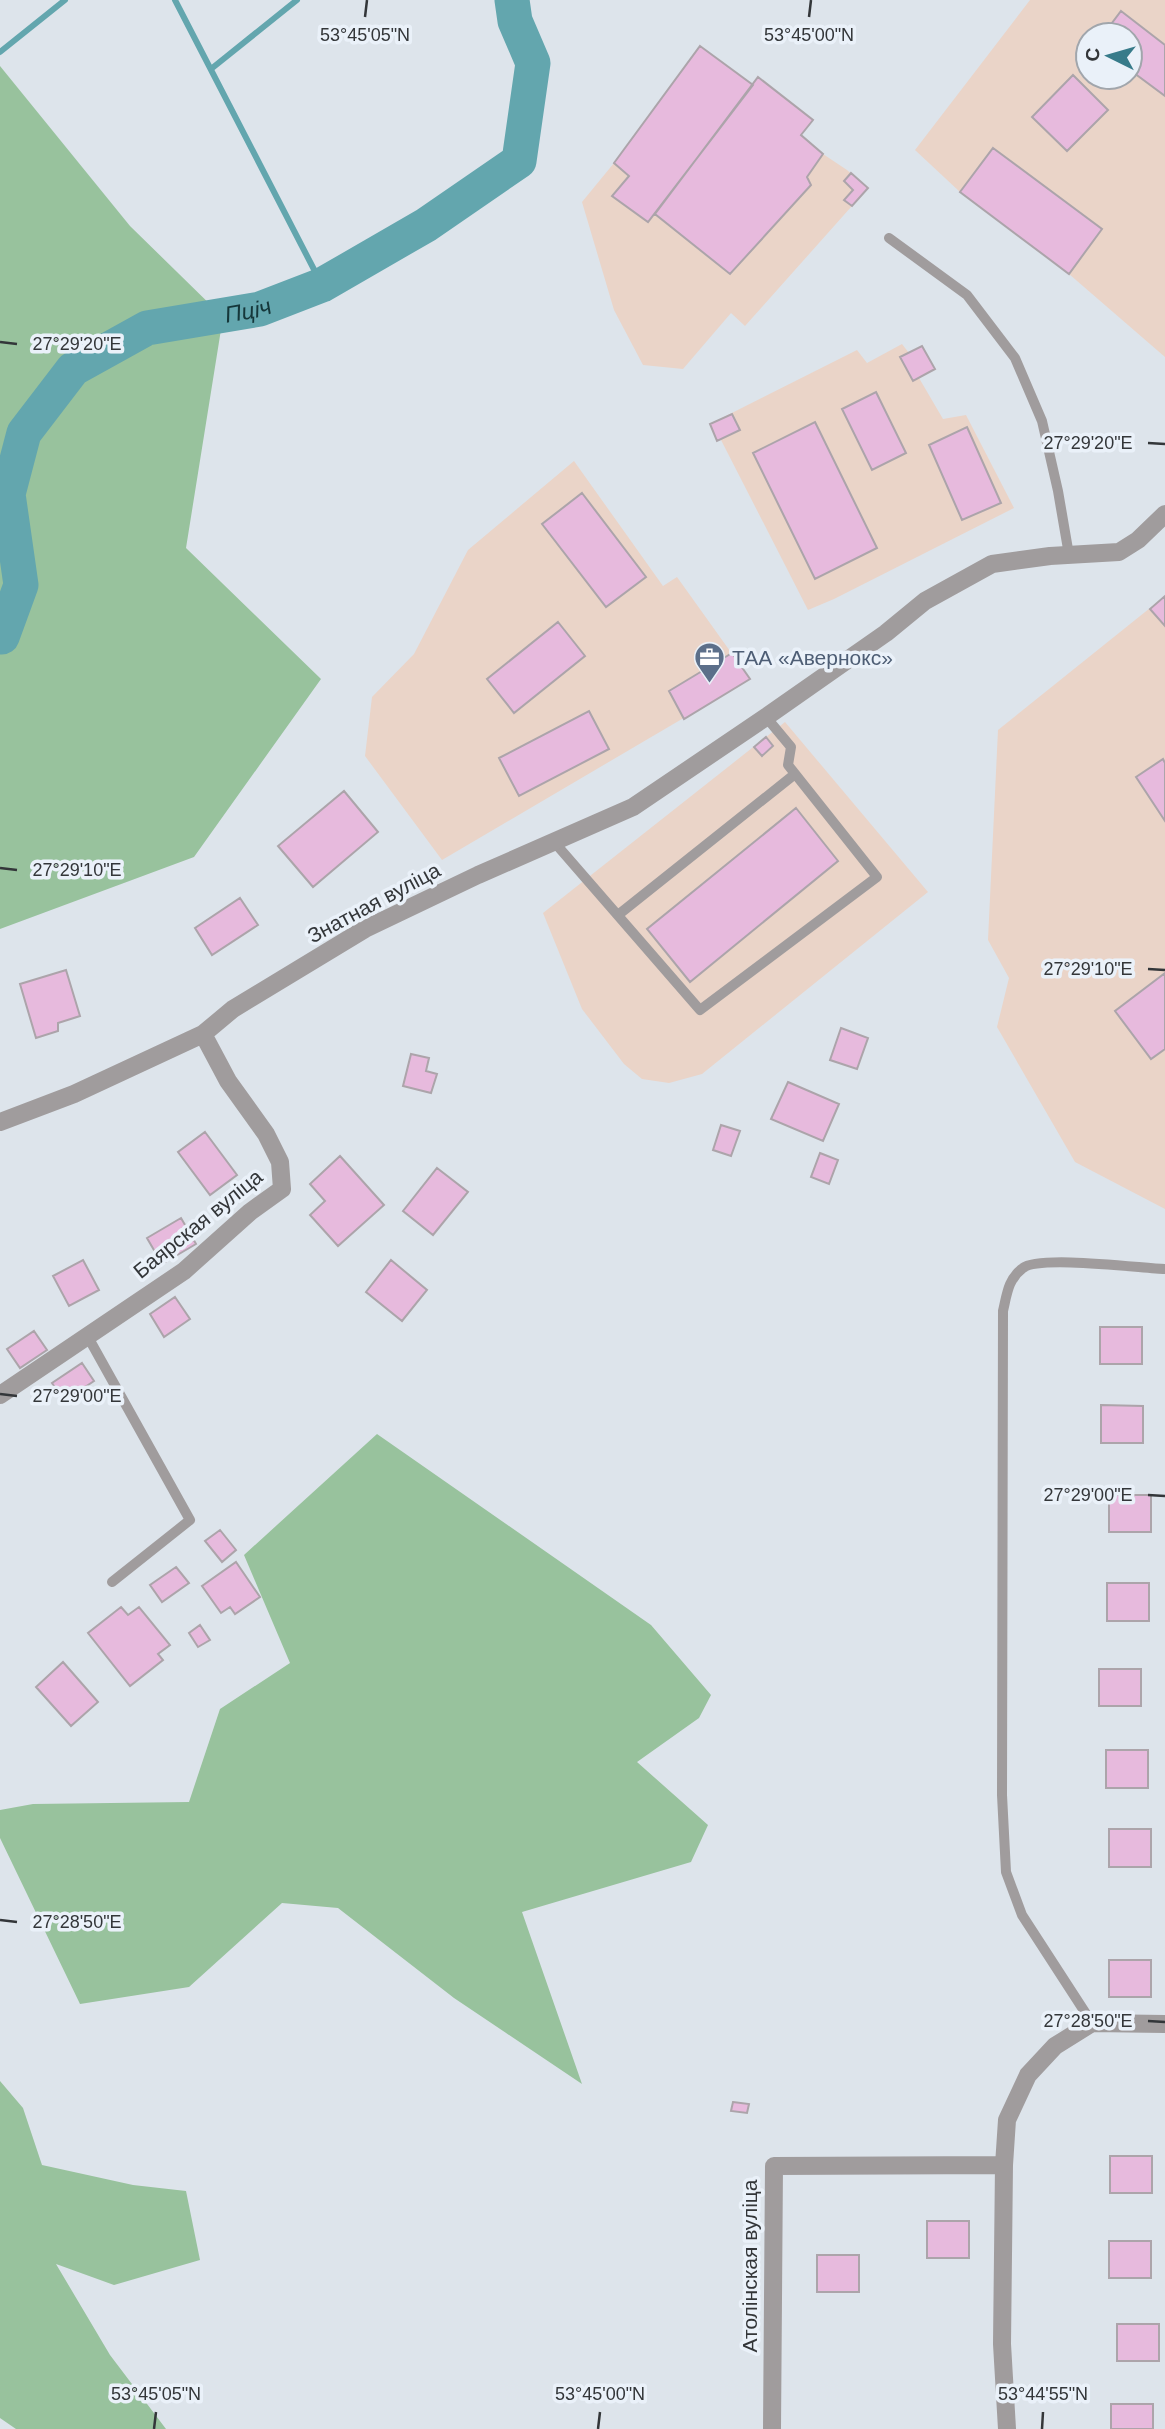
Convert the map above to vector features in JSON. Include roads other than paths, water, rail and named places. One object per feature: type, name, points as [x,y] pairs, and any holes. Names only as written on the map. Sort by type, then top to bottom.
[{"type":"street","name":"Знатная вуліца","points":[[0,1122],[74,1094],[203,1034],[233,1009],[365,929],[478,875],[633,807],[766,718],[886,633],[925,601],[992,564],[1029,558],[1119,552],[1138,540],[1165,514]]},
{"type":"street","name":"Баярская вуліца","points":[[0,1395],[184,1271],[250,1212],[282,1189],[280,1162],[266,1133],[228,1081],[203,1034]]},
{"type":"street","points":[[1007,2429],[1002,2344],[1007,2120],[1028,2075],[1055,2046],[1093,2023],[1165,2024]]},
{"type":"street","name":"Атолінская вуліца","points":[[772,2429],[774,2166],[1004,2165]]},
{"type":"lane","points":[[889,238],[967,295],[1015,358],[1042,421],[1069,555]]},
{"type":"lane","points":[[555,843],[700,1010],[877,877],[788,765],[791,747],[766,718]]},
{"type":"lane","points":[[618,915],[795,774]]},
{"type":"lane","points":[[1093,2023],[1022,1915],[1006,1872],[1002,1795],[1003,1311],[1009,1282],[1025,1265],[1058,1262],[1165,1269]]},
{"type":"lane","points":[[89,1336],[190,1520],[112,1582]]},
{"type":"waterway","points":[[0,52],[65,0]]},
{"type":"waterway","points":[[175,0],[322,285]]},
{"type":"waterway","points":[[211,69],[297,0]]},
{"type":"waterway","name":"Пціч","points":[[0,637],[21,585],[8,494],[24,433],[73,369],[147,328],[260,309],[322,285],[426,225],[519,161],[533,63],[515,21],[512,0]]},
{"type":"place","name":"ТАА «Авернокс»","points":[[709,685]]}]
